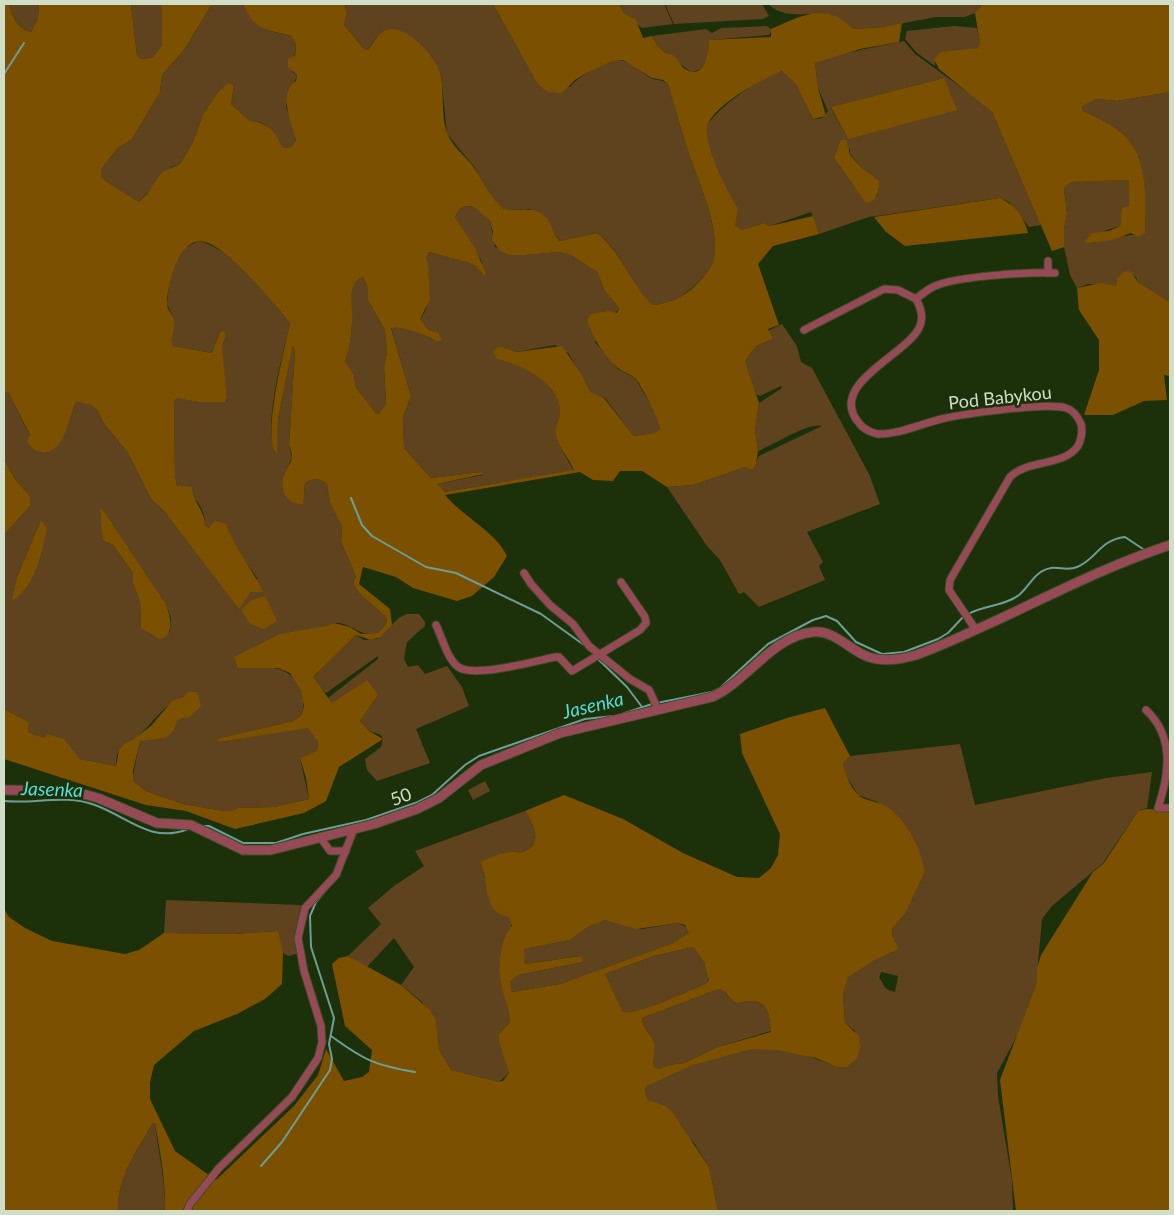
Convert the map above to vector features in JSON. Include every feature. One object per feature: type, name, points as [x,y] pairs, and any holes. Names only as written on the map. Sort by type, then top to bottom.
[{"type":"street","points":[[804,330],[884,289],[898,290],[916,299],[936,285],[980,277],[1052,273],[1048,261]]},
{"type":"street","name":"Pod Babykou","points":[[916,299],[922,313],[920,328],[910,340],[856,387],[852,407],[858,423],[865,429],[877,434],[904,431],[942,419],[1044,406],[1056,406],[1072,411],[1080,422],[1082,429],[1079,444],[1066,456],[1016,472],[1005,485],[970,550],[949,582],[949,590],[976,630]]},
{"type":"street","name":"50","points":[[4,790],[73,791],[98,798],[157,823],[194,827],[231,846],[256,851],[289,846],[354,829],[424,806],[439,798],[481,765],[548,738],[572,730],[615,722],[656,704],[701,701],[718,695],[769,653],[806,633],[818,632],[826,634],[864,656],[886,660],[915,655],[976,630],[1119,564],[1170,545]]},
{"type":"street","points":[[524,573],[530,584],[550,605],[573,624],[598,655],[649,690],[656,704]]},
{"type":"street","points":[[436,625],[453,662],[460,668],[473,671],[517,666],[559,657],[572,670],[640,630],[646,623],[645,617],[621,582]]},
{"type":"street","points":[[1146,710],[1160,719],[1170,741],[1169,775],[1158,808],[1170,808]]},
{"type":"street","points":[[187,1211],[218,1168],[292,1096],[318,1058],[322,1042],[321,1026],[304,971],[298,938],[305,908],[336,876],[354,829]]},
{"type":"street","points":[[320,837],[330,851],[346,851]]},
{"type":"shaded area","points":[[4,4],[9,4],[19,25],[31,32],[38,18],[39,4],[131,4],[137,56],[142,59],[153,57],[162,45],[162,4],[212,4],[184,50],[162,75],[160,92],[132,139],[118,148],[101,169],[101,176],[104,180],[139,202],[162,172],[180,164],[193,142],[203,114],[219,91],[229,83],[234,86],[231,104],[250,121],[264,124],[275,134],[284,148],[291,147],[296,140],[287,109],[287,100],[288,93],[296,81],[297,75],[288,67],[288,59],[295,56],[296,45],[291,36],[262,28],[256,24],[247,13],[243,4],[344,4],[347,14],[344,25],[364,49],[368,50],[378,36],[386,30],[394,29],[411,37],[434,60],[441,76],[444,119],[449,138],[472,165],[499,205],[504,209],[534,210],[539,212],[548,220],[560,241],[597,233],[620,258],[644,296],[652,305],[674,300],[693,288],[704,277],[712,264],[715,252],[715,238],[708,208],[686,145],[668,84],[663,80],[652,78],[623,60],[613,61],[588,72],[575,80],[562,93],[545,90],[534,78],[493,4],[619,4],[624,13],[636,20],[643,38],[652,36],[663,51],[673,55],[685,69],[692,72],[697,71],[704,64],[707,58],[709,40],[771,37],[771,29],[803,16],[823,13],[833,15],[843,20],[853,29],[883,27],[902,23],[899,42],[860,49],[815,63],[818,88],[826,116],[813,119],[796,84],[782,71],[764,79],[730,100],[720,108],[708,124],[708,142],[712,154],[722,180],[738,208],[735,226],[741,230],[764,223],[770,226],[813,216],[819,234],[773,246],[758,264],[779,325],[768,329],[773,339],[756,346],[745,361],[759,403],[755,430],[758,451],[756,464],[752,470],[745,467],[693,485],[667,487],[642,471],[620,471],[613,481],[593,480],[580,472],[445,495],[487,532],[507,556],[494,577],[472,596],[457,601],[413,588],[396,577],[363,567],[359,584],[390,609],[392,625],[380,637],[371,640],[356,635],[313,677],[332,703],[367,680],[378,695],[360,721],[369,731],[383,739],[339,767],[326,801],[304,813],[235,829],[186,811],[146,805],[4,759],[4,709],[29,722],[28,732],[45,738],[47,734],[64,739],[80,759],[116,766],[119,750],[124,744],[151,726],[172,701],[184,697],[188,692],[197,692],[201,706],[190,717],[177,720],[175,727],[168,736],[140,741],[133,771],[133,781],[146,791],[183,804],[223,811],[238,808],[274,807],[309,799],[306,778],[300,758],[318,750],[318,742],[308,728],[219,742],[216,739],[293,721],[301,716],[304,706],[301,690],[290,673],[278,668],[238,668],[234,657],[280,634],[334,623],[350,627],[361,634],[378,633],[386,624],[387,618],[359,593],[353,583],[356,576],[341,542],[342,527],[330,503],[327,484],[316,479],[305,483],[303,504],[291,502],[283,489],[283,478],[292,457],[289,445],[295,351],[293,346],[278,419],[277,454],[273,445],[272,430],[279,371],[290,323],[238,265],[215,246],[205,242],[196,242],[188,246],[176,263],[169,285],[167,305],[174,320],[173,346],[212,353],[220,332],[224,331],[226,334],[222,346],[227,399],[225,402],[199,402],[177,398],[174,401],[175,475],[177,486],[192,487],[205,525],[209,528],[215,521],[226,524],[234,542],[263,592],[251,592],[239,609],[164,511],[151,499],[128,453],[103,422],[97,410],[91,405],[76,401],[61,441],[49,451],[41,452],[34,450],[29,445],[27,440],[30,435],[8,392],[4,393]],"holes":[[[473,206],[490,221],[493,232],[492,240],[500,251],[509,255],[559,252],[571,255],[597,272],[605,291],[619,308],[617,313],[609,311],[591,314],[587,320],[589,327],[595,340],[608,358],[618,368],[635,378],[638,382],[654,412],[660,429],[654,433],[634,436],[603,397],[590,392],[581,374],[562,346],[516,352],[503,347],[496,348],[493,352],[497,359],[538,376],[554,392],[560,412],[555,429],[556,437],[574,470],[445,492],[437,484],[484,474],[481,472],[431,478],[404,448],[403,417],[411,396],[391,328],[407,329],[436,341],[442,340],[438,333],[429,330],[420,319],[430,300],[428,263],[426,258],[429,252],[469,263],[476,266],[484,276],[486,274],[475,248],[455,217],[461,207]],[[363,277],[368,287],[368,300],[385,330],[387,352],[384,367],[386,404],[379,414],[376,413],[356,388],[354,375],[345,361],[351,333],[352,290],[357,280]]]},
{"type":"shaded area","points":[[9,4],[39,4],[38,18],[31,32],[19,25]]},
{"type":"shaded area","points":[[131,4],[162,4],[162,45],[153,57],[142,59],[137,56]]},
{"type":"shaded area","points":[[212,4],[243,4],[252,20],[262,28],[291,36],[296,45],[292,72],[297,75],[286,106],[296,140],[291,147],[284,148],[267,127],[250,121],[231,104],[234,86],[219,91],[203,114],[193,142],[180,164],[171,167],[139,202],[104,180],[101,176],[101,169],[118,148],[132,139],[160,92],[162,75],[184,50]]},
{"type":"shaded area","points":[[344,4],[493,4],[534,78],[570,87],[595,68],[618,60],[628,63],[651,78],[664,81],[668,84],[712,224],[715,252],[712,264],[706,274],[692,288],[678,298],[651,305],[637,287],[620,258],[606,240],[597,233],[560,241],[552,232],[550,226],[530,209],[504,209],[493,200],[475,168],[447,134],[441,74],[377,37],[368,50],[364,49],[344,25],[347,14]]},
{"type":"shaded area","points":[[619,4],[664,4],[673,24],[642,28],[624,13]]},
{"type":"shaded area","points":[[665,4],[762,4],[769,16],[763,19],[674,24]]},
{"type":"shaded area","points":[[768,4],[983,4],[975,13],[965,17],[936,17],[883,27],[853,29],[842,21],[830,16],[787,14]]},
{"type":"shaded area","points":[[983,4],[1170,4],[1170,92],[1117,101],[1097,99],[1082,106],[1083,111],[1103,120],[1122,133],[1137,153],[1145,186],[1145,233],[1138,237],[1131,233],[1112,240],[1086,243],[1085,241],[1092,233],[1109,231],[1120,226],[1122,208],[1129,206],[1129,180],[1071,182],[1064,188],[1067,214],[1064,229],[1064,247],[1052,251],[992,112],[939,69],[934,59],[941,52],[978,48],[980,43],[975,13]]},
{"type":"shaded area","points":[[767,26],[772,30],[769,35],[710,40],[708,55],[704,64],[697,71],[691,72],[660,49],[652,36],[706,29],[712,33],[721,28]]},
{"type":"shaded area","points":[[954,26],[977,28],[980,43],[978,48],[961,51],[935,62],[935,66],[917,53],[905,39],[907,31]]},
{"type":"shaded area","points":[[904,41],[915,54],[976,98],[992,112],[1041,225],[1029,227],[1009,202],[1000,198],[869,217],[819,234],[811,212],[770,226],[764,223],[737,231],[734,226],[738,208],[716,169],[708,146],[707,127],[719,112],[743,92],[779,72],[786,72],[795,81],[813,119],[822,118],[828,111],[818,88],[815,63],[831,56]],"holes":[[[944,78],[848,139],[831,108],[832,107]],[[850,149],[850,154],[862,168],[880,181],[877,197],[853,185],[834,158]]]},
{"type":"shaded area","points":[[944,78],[957,110],[848,139],[831,107]]},
{"type":"shaded area","points":[[1170,92],[1170,302],[1138,282],[1136,277],[1123,272],[1117,278],[1116,286],[1089,284],[1077,288],[1070,275],[1064,247],[1064,229],[1067,214],[1064,187],[1071,182],[1129,180],[1129,206],[1121,218],[1120,226],[1104,231],[1124,236],[1145,233],[1143,174],[1136,152],[1122,133],[1103,120],[1083,111],[1082,105],[1097,99],[1117,101]]},
{"type":"shaded area","points":[[841,140],[846,140],[850,155],[862,168],[880,181],[877,195],[870,202],[866,203],[834,158]]},
{"type":"shaded area","points":[[1000,198],[1018,212],[1028,233],[905,246],[886,232],[874,217]]},
{"type":"shaded area","points":[[474,206],[490,221],[495,247],[525,255],[559,252],[571,255],[597,272],[605,291],[619,308],[595,342],[618,369],[635,378],[659,418],[660,429],[654,433],[634,436],[604,397],[590,393],[569,354],[555,345],[516,352],[503,347],[497,359],[528,370],[547,383],[554,391],[559,401],[560,412],[555,429],[556,437],[574,471],[444,492],[437,484],[483,475],[481,472],[431,478],[404,448],[403,417],[411,396],[391,327],[413,331],[436,341],[438,334],[429,330],[420,319],[425,312],[429,299],[428,263],[426,258],[429,252],[476,266],[484,276],[481,260],[455,217],[461,207]]},
{"type":"shaded area","points":[[198,241],[222,252],[248,275],[290,323],[272,408],[272,440],[276,453],[278,419],[293,346],[295,351],[289,445],[292,458],[284,474],[304,494],[305,483],[308,481],[319,480],[327,484],[330,503],[342,527],[341,542],[356,576],[353,583],[359,593],[387,618],[386,624],[378,633],[361,632],[344,624],[334,623],[277,637],[251,649],[266,667],[284,671],[297,682],[303,697],[301,716],[293,721],[216,739],[219,742],[308,727],[318,742],[318,750],[300,758],[309,799],[274,807],[238,808],[223,811],[183,804],[146,791],[132,781],[140,741],[177,719],[184,719],[184,698],[171,703],[137,737],[121,748],[117,754],[116,766],[80,759],[45,738],[28,732],[29,722],[4,709],[4,535],[30,506],[30,496],[15,479],[4,459],[4,393],[8,392],[30,436],[27,440],[52,449],[65,431],[76,400],[91,405],[97,410],[103,422],[128,453],[151,499],[164,511],[239,608],[251,592],[257,578],[234,545],[226,524],[209,528],[205,525],[203,512],[197,501],[177,486],[175,475],[174,401],[177,397],[199,402],[225,402],[227,400],[220,332],[212,353],[173,346],[171,341],[174,320],[167,304],[169,283],[175,263],[185,248]],"holes":[[[104,511],[166,604],[171,618],[170,632],[141,628],[140,601],[133,584],[133,573],[113,545],[103,539]],[[41,520],[13,600],[17,577]]]},
{"type":"shaded area","points":[[1130,271],[1138,282],[1170,302],[1170,376],[1164,375],[1167,400],[1144,401],[1113,415],[1084,415],[1099,370],[1099,340],[1079,310],[1077,288],[1101,283],[1116,286],[1117,278],[1123,272]]},
{"type":"shaded area","points":[[363,277],[368,287],[368,300],[385,330],[387,352],[384,367],[386,405],[379,414],[376,413],[356,388],[354,375],[345,361],[352,323],[352,290],[357,280]]},
{"type":"shaded area","points":[[782,324],[797,346],[801,362],[812,368],[869,474],[880,504],[807,532],[823,562],[819,566],[825,580],[759,607],[744,592],[739,594],[720,560],[707,546],[667,487],[693,485],[745,467],[752,470],[759,456],[822,426],[808,427],[758,451],[755,430],[759,403],[782,388],[781,386],[760,396],[756,394],[745,361],[756,346],[773,339],[767,331]]},
{"type":"shaded area","points":[[4,459],[15,479],[30,496],[30,506],[4,535]]},
{"type":"shaded area","points":[[100,508],[104,511],[166,604],[170,630],[164,637],[159,639],[141,628],[140,601],[133,584],[133,573],[113,545],[103,540]]},
{"type":"shaded area","points":[[41,520],[47,529],[36,569],[27,587],[12,601],[17,577]]},
{"type":"shaded area","points":[[265,596],[277,621],[264,629],[250,624],[241,610],[252,600]]},
{"type":"shaded area","points":[[407,614],[419,614],[425,622],[425,626],[407,642],[404,659],[408,667],[418,665],[425,674],[447,666],[462,687],[469,706],[416,729],[430,763],[377,781],[367,770],[365,759],[381,747],[383,739],[381,735],[369,731],[360,721],[378,695],[332,703],[328,698],[378,659],[378,656],[326,693],[319,687],[313,677],[356,635],[364,640],[377,639],[399,618]]},
{"type":"shaded area","points":[[825,708],[850,756],[843,764],[848,779],[857,794],[887,807],[897,815],[917,845],[925,872],[905,914],[892,929],[892,935],[899,949],[875,960],[848,977],[843,994],[845,1023],[859,1036],[860,1048],[857,1058],[847,1067],[837,1067],[816,1058],[777,1050],[751,1049],[693,1065],[646,1086],[645,1092],[648,1100],[665,1106],[672,1112],[709,1167],[718,1211],[165,1211],[164,1178],[155,1123],[152,1124],[124,1176],[118,1211],[4,1211],[4,909],[9,917],[25,928],[52,941],[125,954],[139,950],[164,933],[235,934],[278,931],[283,953],[282,984],[265,999],[237,1014],[194,1031],[154,1065],[150,1082],[150,1099],[175,1151],[216,1180],[294,1106],[318,1075],[326,1049],[344,1081],[362,1077],[369,1072],[372,1050],[345,1026],[332,964],[339,958],[348,956],[401,985],[430,1010],[436,1021],[439,1050],[451,1070],[499,1082],[503,1081],[509,1073],[499,1041],[499,1034],[510,1022],[501,983],[500,961],[502,945],[512,926],[509,917],[501,915],[491,903],[481,862],[503,853],[522,852],[533,845],[535,840],[534,828],[525,811],[564,795],[623,819],[683,853],[737,877],[759,878],[771,868],[778,855],[780,834],[742,753],[740,734],[787,718]],"holes":[[[605,920],[636,929],[678,923],[685,925],[689,933],[673,943],[560,984],[512,992],[510,982],[518,975],[583,962],[581,956],[525,964],[524,949],[570,940],[588,927]],[[693,947],[704,962],[709,980],[705,984],[664,1002],[641,1010],[623,1012],[605,974],[654,956]],[[719,989],[737,1003],[748,1001],[761,1003],[767,1010],[771,1032],[718,1047],[684,1063],[669,1065],[659,1069],[654,1067],[654,1044],[644,1027],[642,1018]]]},
{"type":"shaded area","points":[[960,744],[975,805],[1106,778],[1152,772],[1147,808],[1138,811],[1103,863],[1052,906],[1042,919],[1036,985],[1018,1034],[997,1073],[998,1096],[1012,1181],[1013,1211],[718,1211],[709,1167],[694,1143],[648,1100],[645,1092],[646,1086],[682,1069],[712,1058],[751,1049],[762,1048],[795,1052],[837,1067],[855,1031],[845,1023],[843,994],[848,976],[875,960],[899,949],[892,935],[892,929],[905,914],[925,872],[915,842],[877,802],[858,795],[846,775],[843,764],[850,756]],"holes":[[[881,972],[898,976],[895,992],[886,988],[879,978]]]},
{"type":"shaded area","points":[[485,781],[490,791],[473,800],[468,790]]},
{"type":"shaded area","points":[[1146,809],[1170,810],[1170,1211],[1016,1211],[1000,1080],[1036,985],[1037,968],[1041,955],[1093,872],[1104,863],[1138,811]]},
{"type":"shaded area","points":[[525,811],[534,828],[535,840],[533,845],[522,852],[512,852],[503,855],[483,868],[484,877],[512,922],[501,984],[510,1013],[510,1022],[499,1034],[509,1073],[499,1082],[451,1070],[438,1050],[436,1021],[421,1001],[401,985],[414,967],[394,938],[367,967],[348,956],[381,924],[368,908],[394,886],[424,866],[415,851]]},
{"type":"shaded area","points":[[166,900],[301,905],[299,928],[301,953],[288,956],[283,953],[277,931],[235,934],[164,933]]},
{"type":"shaded area","points":[[605,920],[642,929],[678,923],[689,928],[689,933],[673,943],[560,984],[512,992],[510,982],[518,975],[583,962],[580,956],[525,964],[523,949],[570,940],[588,927]]},
{"type":"shaded area","points":[[693,947],[704,962],[709,979],[705,984],[641,1010],[623,1012],[605,974],[654,956]]},
{"type":"shaded area","points":[[719,989],[735,1002],[756,1001],[761,1003],[767,1010],[771,1031],[718,1047],[684,1063],[669,1065],[659,1069],[654,1067],[653,1040],[644,1027],[642,1018]]},
{"type":"shaded area","points":[[155,1123],[163,1178],[165,1211],[118,1211],[124,1176],[152,1124]]},
{"type":"waterway","points":[[4,74],[24,43]]},
{"type":"waterway","points":[[351,498],[362,525],[372,536],[426,567],[456,573],[541,614],[584,645]]},
{"type":"waterway","name":"Jasenka","points":[[968,614],[1013,599],[1037,575],[1045,570],[1051,568],[1070,569],[1084,564],[1109,542],[1116,539],[1125,537],[1146,551]]},
{"type":"waterway","name":"Jasenka","points":[[657,703],[712,692],[720,688],[768,644],[813,620],[826,616],[837,621],[856,642],[882,654],[904,652],[938,639],[948,633],[964,616]]},
{"type":"waterway","points":[[598,659],[627,687],[642,707]]},
{"type":"waterway","name":"Jasenka","points":[[619,715],[652,704]]},
{"type":"waterway","name":"Jasenka","points":[[202,826],[209,826],[243,843],[276,843],[303,834],[366,820],[418,802],[432,795],[465,765],[479,756],[585,719],[614,716]]},
{"type":"waterway","name":"Jasenka","points":[[4,801],[72,800],[95,805],[151,831],[175,833],[188,829]]},
{"type":"waterway","points":[[261,1166],[282,1142],[330,1070],[332,1059],[329,1044],[334,1018],[311,947],[310,916],[316,902],[326,890]]},
{"type":"waterway","points":[[331,1036],[352,1051],[379,1064],[415,1072]]}]
